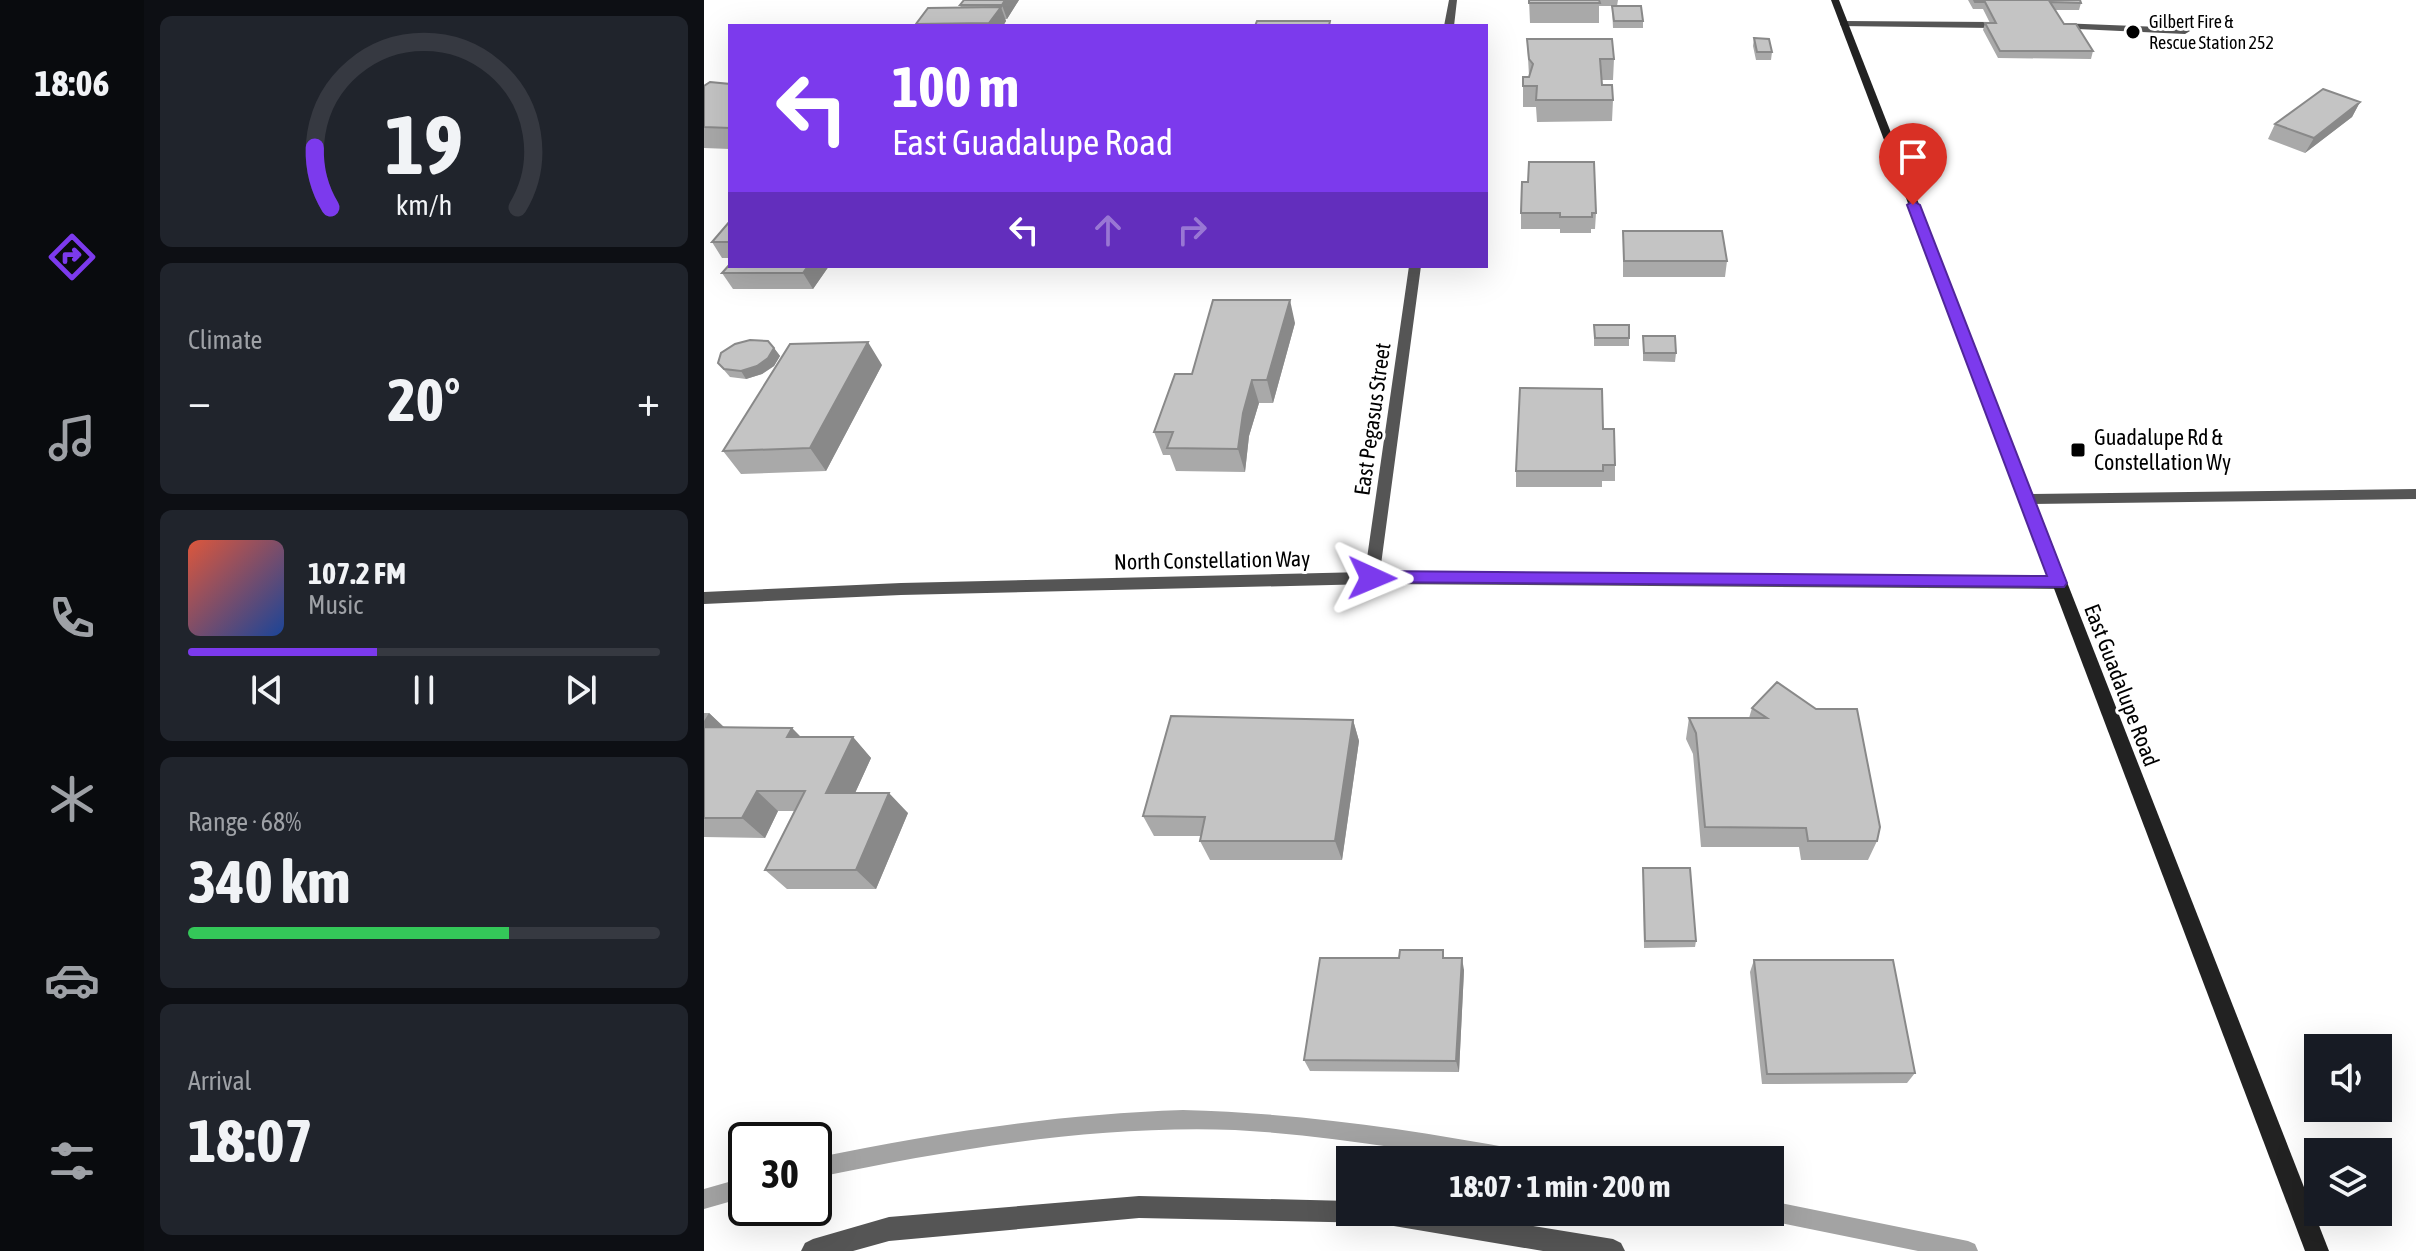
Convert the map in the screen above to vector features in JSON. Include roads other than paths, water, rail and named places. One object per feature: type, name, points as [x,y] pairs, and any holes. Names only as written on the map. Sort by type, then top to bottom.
[{"type":"main road","name":"East Guadalupe Road","points":[[1835,0],[2317,1251]]},
{"type":"street","points":[[1449,24],[1453,0]]},
{"type":"street","points":[[1844,24],[1992,25]]},
{"type":"street","points":[[2058,26],[2185,31]]},
{"type":"street","name":"East Pegasus Street","points":[[1372,578],[1415,268]]},
{"type":"street","points":[[2026,499],[2416,494]]},
{"type":"street","name":"North Constellation Way","points":[[704,598],[901,589],[1372,578],[2058,583]]},
{"type":"street","points":[[813,1251],[889,1229],[1139,1207],[1336,1212]]},
{"type":"street","points":[[1461,1226],[1613,1251]]},
{"type":"waterway","points":[[832,1164],[1024,1131],[1130,1121],[1273,1123],[1443,1146]]},
{"type":"waterway","points":[[704,1199],[728,1192]]},
{"type":"waterway","points":[[1784,1214],[1968,1251]]},
{"type":"place","name":"Gilbert Fire & Rescue Station 252","points":[[2133,32]]},
{"type":"place","name":"Guadalupe Rd & Constellation Wy","points":[[2078,450]]}]
